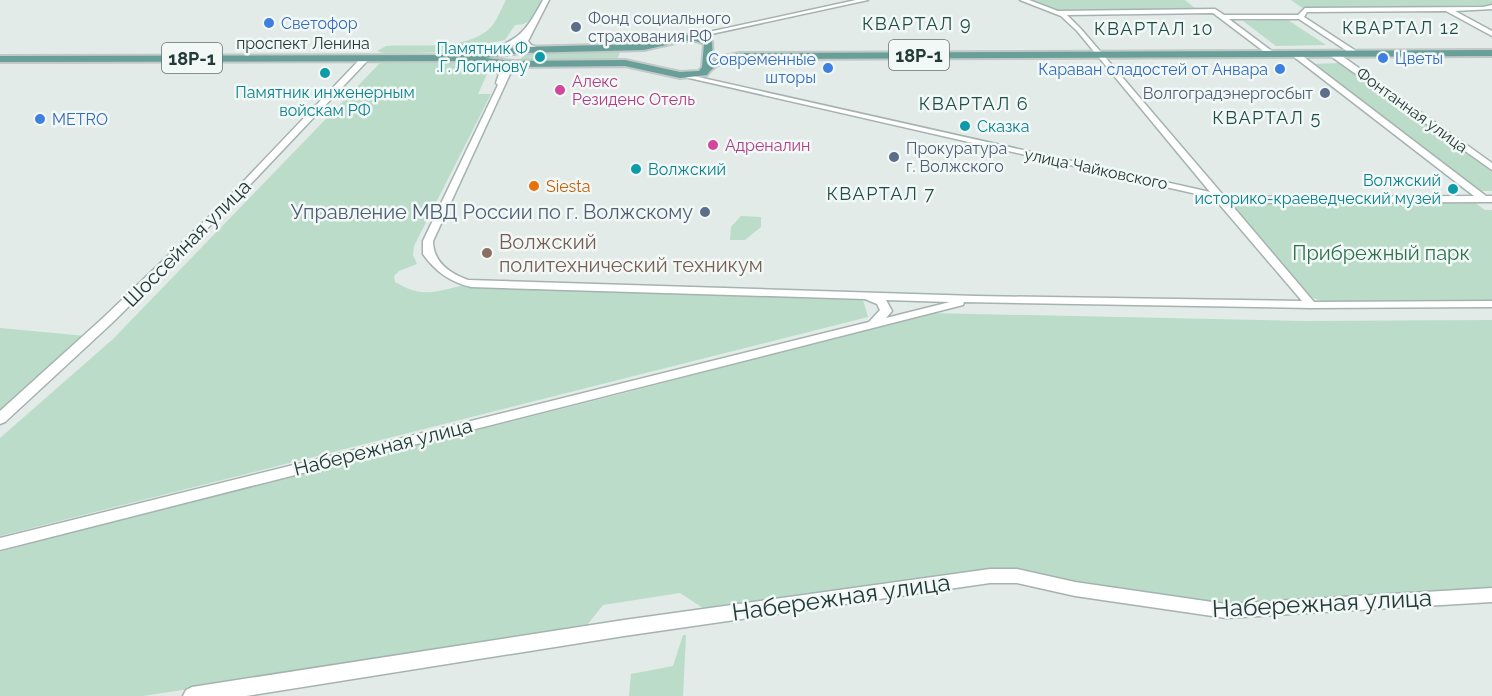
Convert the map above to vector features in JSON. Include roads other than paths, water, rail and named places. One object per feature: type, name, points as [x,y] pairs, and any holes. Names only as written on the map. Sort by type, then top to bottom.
[{"type":"main road","name":"18Р-1","points":[[644,47],[684,38],[709,44],[723,52],[740,56],[1492,53]]},
{"type":"main road","points":[[705,74],[709,44]]},
{"type":"main road","name":"проспект Ленина","points":[[462,58],[538,49],[644,47]]},
{"type":"main road","points":[[642,67],[644,47]]},
{"type":"main road","points":[[705,74],[726,58],[740,56]]},
{"type":"main road","name":"проспект Ленина","points":[[0,59],[462,58],[513,64],[625,63],[680,75],[705,74]]},
{"type":"street","points":[[538,49],[529,47],[524,41],[546,0]]},
{"type":"street","points":[[684,38],[865,0]]},
{"type":"street","points":[[1023,0],[1063,15],[1079,30],[1311,305]]},
{"type":"street","points":[[1300,17],[1305,10],[1448,10],[1492,7]]},
{"type":"street","points":[[1448,10],[1492,34]]},
{"type":"street","points":[[1056,13],[1215,11],[1270,54]]},
{"type":"street","points":[[1223,17],[1300,17],[1353,53]]},
{"type":"street","points":[[462,58],[508,46],[520,39],[531,28]]},
{"type":"street","points":[[709,44],[709,35],[715,31]]},
{"type":"street","name":"Фонтанная улица","points":[[1293,53],[1488,199]]},
{"type":"street","name":"Фонтанная улица","points":[[1332,53],[1492,167]]},
{"type":"street","name":"Шоссейная улица","points":[[0,419],[108,320],[223,208],[366,58]]},
{"type":"street","points":[[462,58],[484,62],[499,69],[503,73],[500,81],[501,88]]},
{"type":"street","points":[[501,88],[507,73],[520,65],[532,63]]},
{"type":"street","name":"улица Чайковского","points":[[705,74],[1239,202],[1488,199]]},
{"type":"street","name":"Набережная улица","points":[[501,88],[428,241],[428,254],[439,268],[456,281],[471,284],[976,299],[1311,305],[1492,304]]},
{"type":"street","points":[[866,296],[882,302],[886,311],[873,323]]},
{"type":"street","name":"Набережная улица","points":[[0,544],[976,299]]},
{"type":"street","name":"Набережная улица","points":[[192,696],[624,628],[990,576],[1017,576],[1075,589],[1226,611],[1492,595]]},
{"type":"place","name":"Светофор","points":[[269,23]]},
{"type":"place","name":"Фонд социального страхования РФ","points":[[576,27]]},
{"type":"place","name":"Памятник Ф .Г. Логинову","points":[[540,57]]},
{"type":"place","name":"Цветы","points":[[1383,58]]},
{"type":"place","name":"Современные шторы","points":[[828,68]]},
{"type":"place","name":"Караван сладостей от Анвара","points":[[1280,69]]},
{"type":"place","name":"Памятник инженерным войскам РФ","points":[[325,73]]},
{"type":"place","name":"Алекс Резиденс Отель","points":[[560,90]]},
{"type":"place","name":"Волгоградэнергосбыт","points":[[1325,93]]},
{"type":"place","name":"METRO","points":[[40,119]]},
{"type":"place","name":"Сказка","points":[[965,126]]},
{"type":"place","name":"Адреналин","points":[[713,145]]},
{"type":"place","name":"Прокуратура г. Волжского","points":[[894,157]]},
{"type":"place","name":"Волжский","points":[[636,169]]},
{"type":"place","name":"Siesta","points":[[534,186]]},
{"type":"place","name":"Волжский историко-краеведческий музей","points":[[1453,189]]},
{"type":"place","name":"Управление МВД России по г. Волжскому","points":[[705,212]]},
{"type":"place","name":"Волжский политехнический техникум","points":[[487,253]]},
{"type":"district","name":"КВАРТАЛ 9","points":[[917,23]]},
{"type":"district","name":"КВАРТАЛ 12","points":[[1401,27]]},
{"type":"district","name":"КВАРТАЛ 10","points":[[1154,28]]},
{"type":"district","name":"КВАРТАЛ 6","points":[[974,103]]},
{"type":"district","name":"КВАРТАЛ 5","points":[[1267,117]]},
{"type":"district","name":"КВАРТАЛ 7","points":[[881,193]]},
{"type":"park label","name":"Прибрежный парк","points":[[1381,253]]}]
